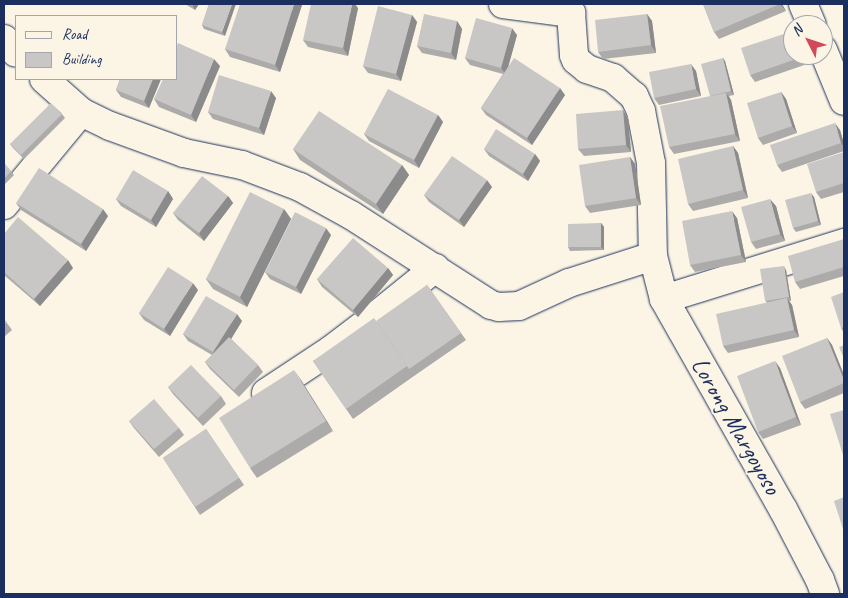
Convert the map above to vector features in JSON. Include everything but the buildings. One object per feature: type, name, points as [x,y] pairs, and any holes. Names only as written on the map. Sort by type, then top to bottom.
[{"type":"street","points":[[503,4],[571,8]]},
{"type":"street","name":"Lorong Margoyoso","points":[[571,8],[574,55],[576,60],[587,70],[612,78],[627,88],[641,111],[651,163],[653,256],[664,299],[783,509],[826,594]]},
{"type":"street","points":[[4,40],[15,52]]},
{"type":"street","points":[[829,65],[844,101]]},
{"type":"street","points":[[45,80],[82,112],[136,136],[184,153],[242,165],[300,187],[351,214],[481,300],[499,307],[519,306],[569,282],[653,256]]},
{"type":"street","points":[[4,205],[82,112]]},
{"type":"street","points":[[664,299],[844,243]]},
{"type":"street","points":[[245,407],[331,350],[435,268]]}]
